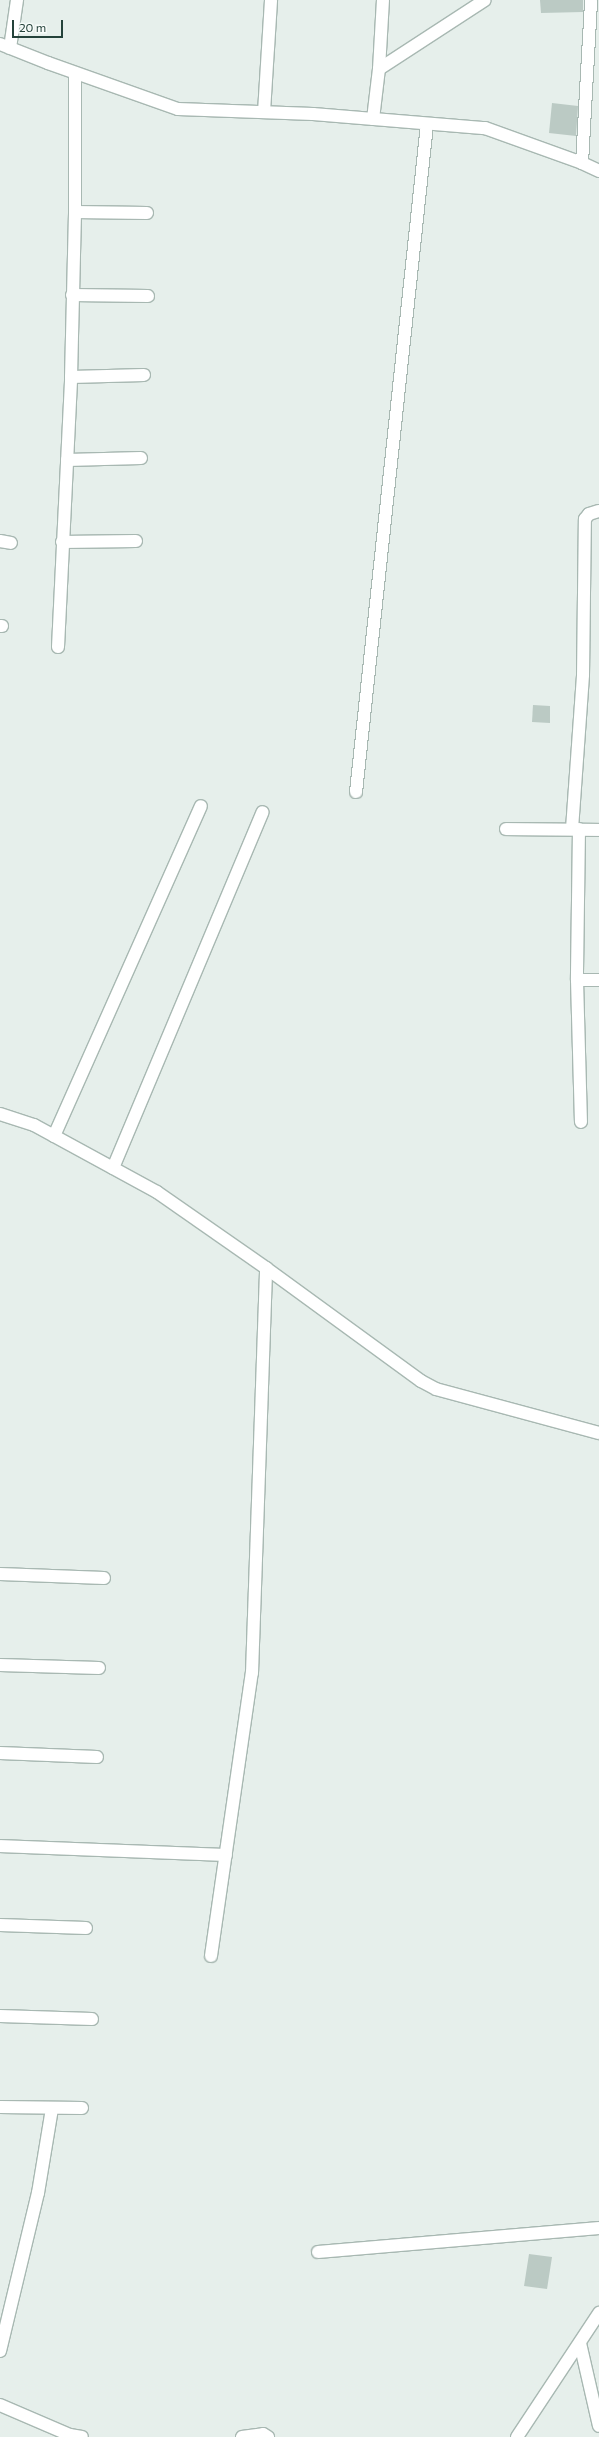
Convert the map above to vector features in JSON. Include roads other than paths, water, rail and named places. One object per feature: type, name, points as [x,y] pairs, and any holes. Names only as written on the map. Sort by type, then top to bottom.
[{"type":"street","points":[[18,0],[5,46],[75,73],[178,108],[373,119],[485,128],[582,163],[599,171]]},
{"type":"street","points":[[264,112],[271,0]]},
{"type":"street","points":[[373,119],[379,69],[383,0]]},
{"type":"street","points":[[379,69],[485,0]]},
{"type":"street","points":[[582,163],[591,0]]},
{"type":"street","points":[[58,647],[71,377],[75,212],[75,73]]},
{"type":"street","points":[[356,792],[428,124]]},
{"type":"street","points":[[75,212],[147,213]]},
{"type":"street","points":[[72,295],[148,296]]},
{"type":"street","points":[[71,377],[144,375]]},
{"type":"street","points":[[67,460],[141,458]]},
{"type":"street","points":[[581,1122],[577,980],[576,829],[583,675],[585,519],[589,514],[599,512]]},
{"type":"street","points":[[62,542],[136,541]]},
{"type":"street","points":[[54,1136],[201,806]]},
{"type":"street","points":[[113,1168],[263,812]]},
{"type":"street","points":[[506,829],[599,830]]},
{"type":"street","points":[[577,980],[599,980]]},
{"type":"street","points":[[0,1114],[34,1125],[157,1192],[266,1268],[421,1381],[436,1389],[599,1433]]},
{"type":"street","points":[[211,1956],[252,1673],[266,1268]]},
{"type":"street","points":[[0,1574],[104,1578]]},
{"type":"street","points":[[0,1665],[99,1668]]},
{"type":"street","points":[[0,1753],[97,1757]]},
{"type":"street","points":[[0,1846],[226,1855]]},
{"type":"street","points":[[0,1925],[86,1928]]},
{"type":"street","points":[[0,2016],[92,2019]]},
{"type":"street","points":[[0,2106],[82,2108]]},
{"type":"street","points":[[0,2352],[38,2193],[52,2108]]},
{"type":"street","points":[[318,2252],[599,2228]]},
{"type":"street","points":[[517,2437],[599,2313]]},
{"type":"street","points":[[580,2343],[599,2426]]},
{"type":"street","points":[[0,2405],[70,2435],[82,2437]]},
{"type":"street","points":[[242,2437],[263,2434],[268,2437]]}]
